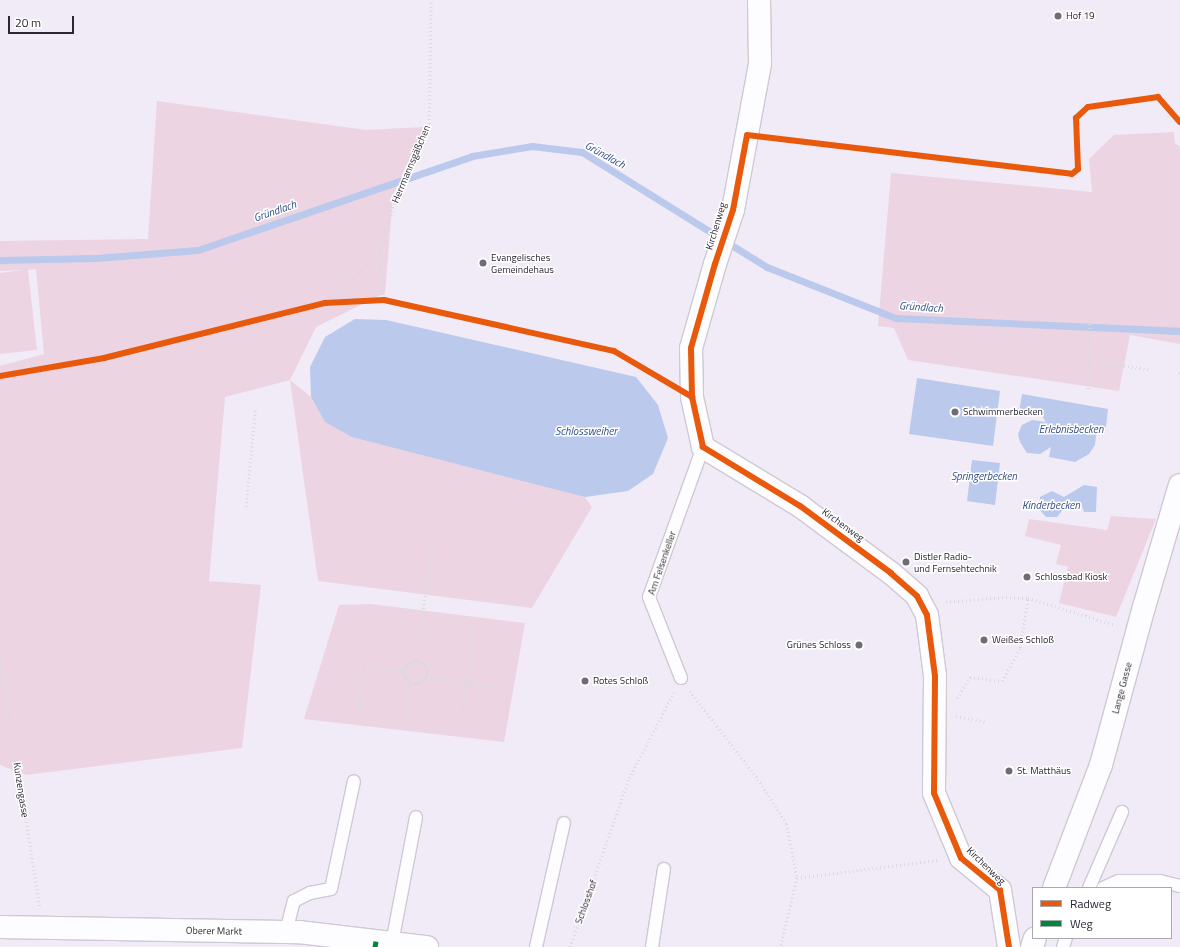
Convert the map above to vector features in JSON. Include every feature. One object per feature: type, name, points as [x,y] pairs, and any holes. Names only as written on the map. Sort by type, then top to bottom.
[{"type":"street","name":"Kirchenweg","points":[[759,0],[760,64],[733,210],[715,264],[691,348],[692,397],[703,447],[800,506],[892,573],[917,596],[927,615],[935,676],[934,793],[961,858],[1000,890],[1009,947]]},
{"type":"street","name":"Lange Gasse","points":[[1054,887],[1101,765],[1144,607],[1180,486]]},
{"type":"street","name":"Oberer Markt","points":[[0,927],[286,932],[427,947]]},
{"type":"lane","name":"Am Felsenkeller","points":[[681,678],[650,597],[703,447]]},
{"type":"lane","points":[[286,932],[294,901],[310,893],[331,889],[354,781]]},
{"type":"lane","points":[[1089,887],[1122,812]]},
{"type":"lane","points":[[392,943],[416,817]]},
{"type":"lane","points":[[536,947],[564,823]]},
{"type":"lane","points":[[652,947],[664,869]]},
{"type":"lane","points":[[1105,887],[1119,881],[1160,881],[1180,886]]},
{"type":"path","points":[[379,254],[384,300]]},
{"type":"path","points":[[325,303],[379,254]]},
{"type":"path","points":[[931,336],[934,313]]},
{"type":"path","points":[[1088,389],[1088,337],[1090,315]]},
{"type":"path","points":[[1088,361],[1148,369]]},
{"type":"path","points":[[246,508],[255,410]]},
{"type":"path","points":[[416,660],[438,503]]},
{"type":"path","points":[[950,601],[1006,597],[1028,598],[1118,626]]},
{"type":"path","points":[[954,704],[970,677],[1002,681],[1020,648],[1028,598]]},
{"type":"path","points":[[359,709],[371,604]]},
{"type":"path","points":[[460,730],[474,628]]},
{"type":"path","points":[[416,660],[423,663],[428,670],[426,679],[420,684],[409,682],[404,676],[404,671],[408,663],[416,660]]},
{"type":"path","points":[[364,666],[404,671]]},
{"type":"path","points":[[681,678],[758,779],[786,824],[797,878],[781,947]]},
{"type":"path","points":[[426,679],[509,689]]},
{"type":"path","points":[[406,723],[409,682]]},
{"type":"path","points":[[956,716],[986,722]]},
{"type":"path","points":[[797,878],[961,858]]},
{"type":"shaded area","points":[[157,101],[366,130],[424,127],[393,195],[385,293],[316,327],[290,380],[225,397],[209,581],[261,585],[242,748],[26,775],[0,765],[0,366],[44,354],[36,269],[28,270],[37,350],[0,354],[0,273],[23,270],[0,271],[0,241],[148,239]]},
{"type":"shaded area","points":[[1174,132],[1175,143],[1180,147],[1180,344],[1130,335],[1119,391],[908,360],[894,328],[878,326],[891,173],[1092,192],[1089,159],[1114,135]]},
{"type":"shaded area","points":[[290,380],[311,397],[325,422],[585,497],[592,507],[532,608],[318,581]]},
{"type":"shaded area","points":[[1111,516],[1156,519],[1116,617],[1059,603],[1068,567],[1056,564],[1061,545],[1025,536],[1029,519],[1107,530]]},
{"type":"shaded area","points":[[371,604],[525,623],[504,742],[304,719],[339,605]]},
{"type":"water","name":"Schlossweiher","points":[[355,319],[386,320],[636,377],[658,405],[668,438],[653,474],[628,491],[585,497],[352,437],[325,422],[311,397],[310,367],[325,337]]},
{"type":"water","name":"Schwimmerbecken","points":[[917,378],[1000,391],[993,446],[909,434]]},
{"type":"water","name":"Erlebnisbecken","points":[[1022,394],[1108,409],[1106,427],[1097,426],[1095,445],[1089,454],[1075,462],[1049,457],[1051,447],[1040,454],[1027,453],[1020,442],[1018,434],[1022,425],[1032,420],[1046,422],[1042,416],[1019,412]]},
{"type":"water","name":"Springerbecken","points":[[972,460],[1000,463],[995,505],[967,501]]},
{"type":"water","name":"Kinderbecken","points":[[1084,485],[1097,487],[1096,512],[1084,512],[1081,504],[1066,506],[1057,517],[1046,517],[1039,509],[1040,497],[1052,491],[1064,497]]},
{"type":"waterway","name":"Gründlach","points":[[0,260],[96,258],[198,250],[472,156],[532,146],[582,152],[767,267],[896,318],[1180,331]]},
{"type":"marked path","points":[[375,947],[376,941]]},
{"type":"cycle path","points":[[1009,947],[1000,890],[961,858],[934,793],[935,676],[927,615],[917,596],[891,573],[800,506],[703,447],[692,397],[691,348],[715,264],[733,210],[747,135],[1072,174],[1078,169],[1076,118],[1088,107],[1158,97],[1180,122]]},
{"type":"cycle path","points":[[0,376],[104,358],[325,303],[384,300],[614,351],[692,397]]},
{"type":"place","name":"Hof 19","points":[[1058,16]]},
{"type":"place","name":"Evangelisches Gemeindehaus","points":[[483,263]]},
{"type":"place","name":"Schwimmerbecken","points":[[955,412]]},
{"type":"place","name":"Distler Radio- und Fernsehtechnik","points":[[906,562]]},
{"type":"place","name":"Schlossbad Kiosk","points":[[1027,577]]},
{"type":"place","name":"Weißes Schloß","points":[[984,640]]},
{"type":"place","name":"Grünes Schloss","points":[[859,645]]},
{"type":"place","name":"Rotes Schloß","points":[[585,681]]},
{"type":"place","name":"St. Matthäus","points":[[1009,771]]}]
